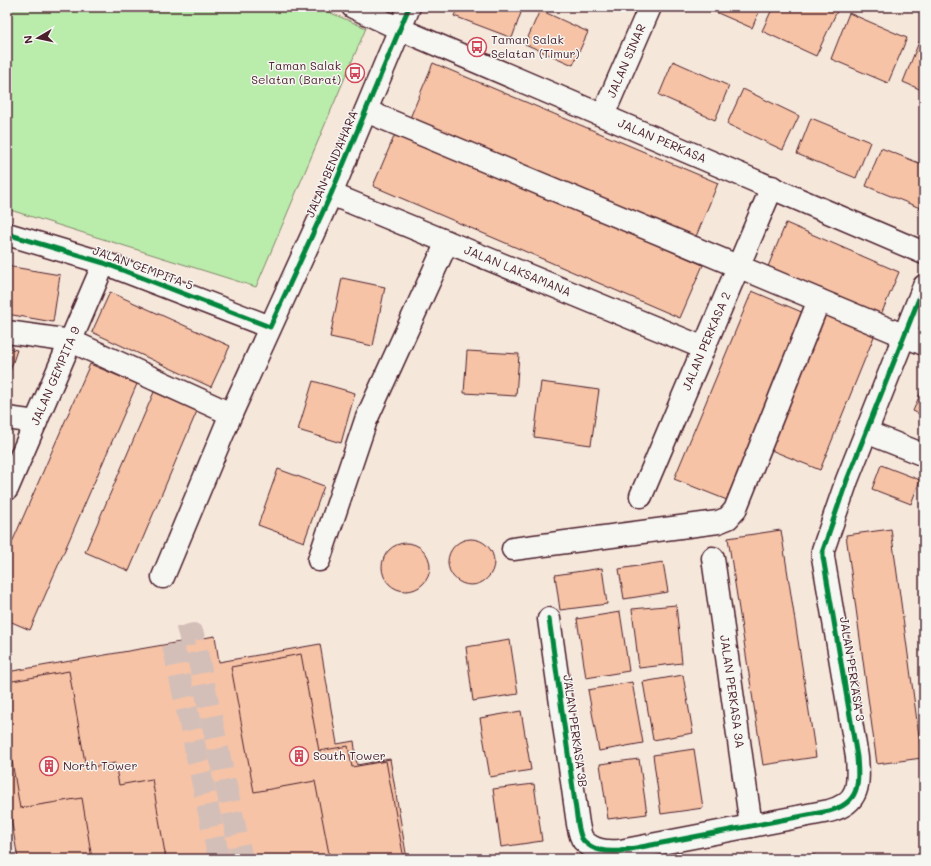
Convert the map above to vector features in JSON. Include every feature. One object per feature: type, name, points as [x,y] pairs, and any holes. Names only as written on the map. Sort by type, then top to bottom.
[{"type":"street","name":"JALAN PERKASA","points":[[353,7],[400,29],[924,253]]},
{"type":"street","name":"JALAN BENDAHARA","points":[[163,577],[270,327],[331,194],[409,7]]},
{"type":"street","name":"JALAN SINAR","points":[[603,115],[650,7]]},
{"type":"street","points":[[366,111],[924,344]]},
{"type":"street","name":"JALAN PERKASA 2","points":[[641,496],[772,187]]},
{"type":"street","name":"JALAN LAKSAMANA","points":[[331,194],[704,348]]},
{"type":"street","name":"JALAN GEMPITA 5","points":[[7,234],[104,263],[270,327]]},
{"type":"street","points":[[318,560],[366,420],[447,242]]},
{"type":"street","name":"JALAN GEMPITA 9","points":[[7,489],[104,263]]},
{"type":"street","name":"JALAN PERKASA 3","points":[[587,843],[594,848],[606,852],[620,851],[751,826],[840,808],[848,803],[856,790],[858,776],[857,757],[823,553],[824,546],[847,480],[924,286]]},
{"type":"street","points":[[513,548],[718,522],[728,518],[735,510],[819,300]]},
{"type":"street","points":[[7,332],[71,342],[232,414]]},
{"type":"street","points":[[7,418],[36,422]]},
{"type":"street","points":[[866,432],[924,455]]},
{"type":"street","name":"JALAN PERKASA 3A","points":[[713,558],[751,826]]},
{"type":"street","name":"JALAN PERKASA 3B","points":[[549,619],[578,824],[582,839],[587,843]]},
{"type":"green space","points":[[7,7],[317,7],[366,28],[256,287],[7,209]]},
{"type":"building","points":[[458,7],[523,7],[512,38],[454,16]]},
{"type":"building","points":[[704,7],[761,7],[752,28]]},
{"type":"building","points":[[773,7],[833,7],[838,9],[816,56],[762,31]]},
{"type":"building","points":[[540,10],[588,32],[573,65],[525,44]]},
{"type":"building","points":[[849,13],[907,38],[888,83],[831,59]]},
{"type":"building","points":[[919,42],[924,44],[924,91],[903,82]]},
{"type":"building","points":[[673,61],[729,86],[715,120],[659,95]]},
{"type":"building","points":[[433,63],[718,183],[695,239],[410,118]]},
{"type":"building","points":[[743,89],[799,116],[783,150],[727,124]]},
{"type":"building","points":[[811,118],[870,142],[856,178],[797,154]]},
{"type":"building","points":[[396,132],[703,265],[680,318],[373,186]]},
{"type":"building","points":[[881,148],[924,165],[924,196],[920,208],[866,186]]},
{"type":"building","points":[[786,223],[899,272],[880,317],[767,269]]},
{"type":"building","points":[[7,266],[60,275],[53,322],[7,314]]},
{"type":"building","points":[[342,278],[385,287],[373,346],[330,337]]},
{"type":"building","points":[[752,291],[804,313],[727,500],[674,479]]},
{"type":"building","points":[[110,292],[230,346],[211,387],[92,332]]},
{"type":"building","points":[[821,312],[875,334],[820,470],[766,448]]},
{"type":"building","points":[[7,348],[17,350],[7,380]]},
{"type":"building","points":[[467,351],[519,354],[516,396],[464,393]]},
{"type":"building","points":[[90,364],[137,384],[30,630],[7,620],[7,554]]},
{"type":"building","points":[[313,381],[355,393],[341,443],[298,430]]},
{"type":"building","points":[[541,382],[599,390],[591,445],[534,437]]},
{"type":"building","points":[[924,385],[924,416],[913,411]]},
{"type":"building","points":[[154,392],[197,411],[129,571],[85,552]]},
{"type":"building","points":[[881,465],[920,480],[911,504],[872,489]]},
{"type":"building","points":[[278,469],[324,486],[304,542],[258,525]]},
{"type":"building","points":[[891,529],[922,758],[877,764],[846,535]]},
{"type":"building","points":[[781,530],[816,757],[763,765],[728,538]]},
{"type":"building","points":[[471,539],[484,543],[490,549],[494,562],[490,575],[484,581],[471,585],[458,581],[452,575],[448,562],[452,549],[458,543]]},
{"type":"building","points":[[401,543],[411,543],[420,547],[426,553],[429,558],[429,576],[420,587],[411,591],[401,591],[392,587],[386,581],[382,572],[382,562],[386,553],[392,547]]},
{"type":"building","points":[[663,562],[668,592],[624,599],[619,569]]},
{"type":"building","points":[[602,568],[607,604],[560,610],[555,575]]},
{"type":"building","points":[[676,605],[682,663],[639,668],[632,609]]},
{"type":"building","points":[[620,612],[629,671],[586,678],[577,619]]},
{"type":"building","points":[[215,636],[219,662],[320,644],[337,744],[354,741],[357,765],[390,759],[407,859],[18,859],[7,795],[7,672]]},
{"type":"building","points":[[510,640],[518,694],[473,701],[466,647]]},
{"type":"building","name":"South Tower","points":[[301,654],[319,751],[348,746],[352,767],[386,761],[404,859],[330,859],[315,781],[254,792],[231,667]]},
{"type":"building","name":"North Tower","points":[[69,671],[86,768],[115,763],[119,785],[152,779],[166,859],[92,859],[82,798],[20,808],[7,732],[7,682]]},
{"type":"building","points":[[683,675],[693,733],[653,740],[643,682]]},
{"type":"building","points":[[632,682],[643,743],[599,751],[588,690]]},
{"type":"building","points":[[521,711],[531,770],[490,777],[480,718]]},
{"type":"building","points":[[694,749],[703,808],[661,814],[653,755]]},
{"type":"building","points":[[639,759],[647,814],[608,819],[600,764]]},
{"type":"building","points":[[534,784],[542,841],[501,847],[493,789]]},
{"type":"building","points":[[815,855],[816,859],[787,859]]},
{"type":"tunnel","points":[[219,859],[172,640],[193,634],[242,859]]},
{"type":"cycle path","points":[[7,234],[104,263],[270,327],[331,194],[409,7]]},
{"type":"cycle path","points":[[549,619],[578,824],[583,840],[595,849],[620,851],[829,811],[847,803],[852,798],[857,784],[857,757],[823,550],[847,480],[924,286]]},
{"type":"place","name":"Taman Salak Selatan (Timur)","points":[[477,47]]},
{"type":"place","name":"Taman Salak Selatan (Barat)","points":[[355,73]]},
{"type":"place","name":"South Tower","points":[[299,756]]},
{"type":"place","name":"North Tower","points":[[49,766]]}]
